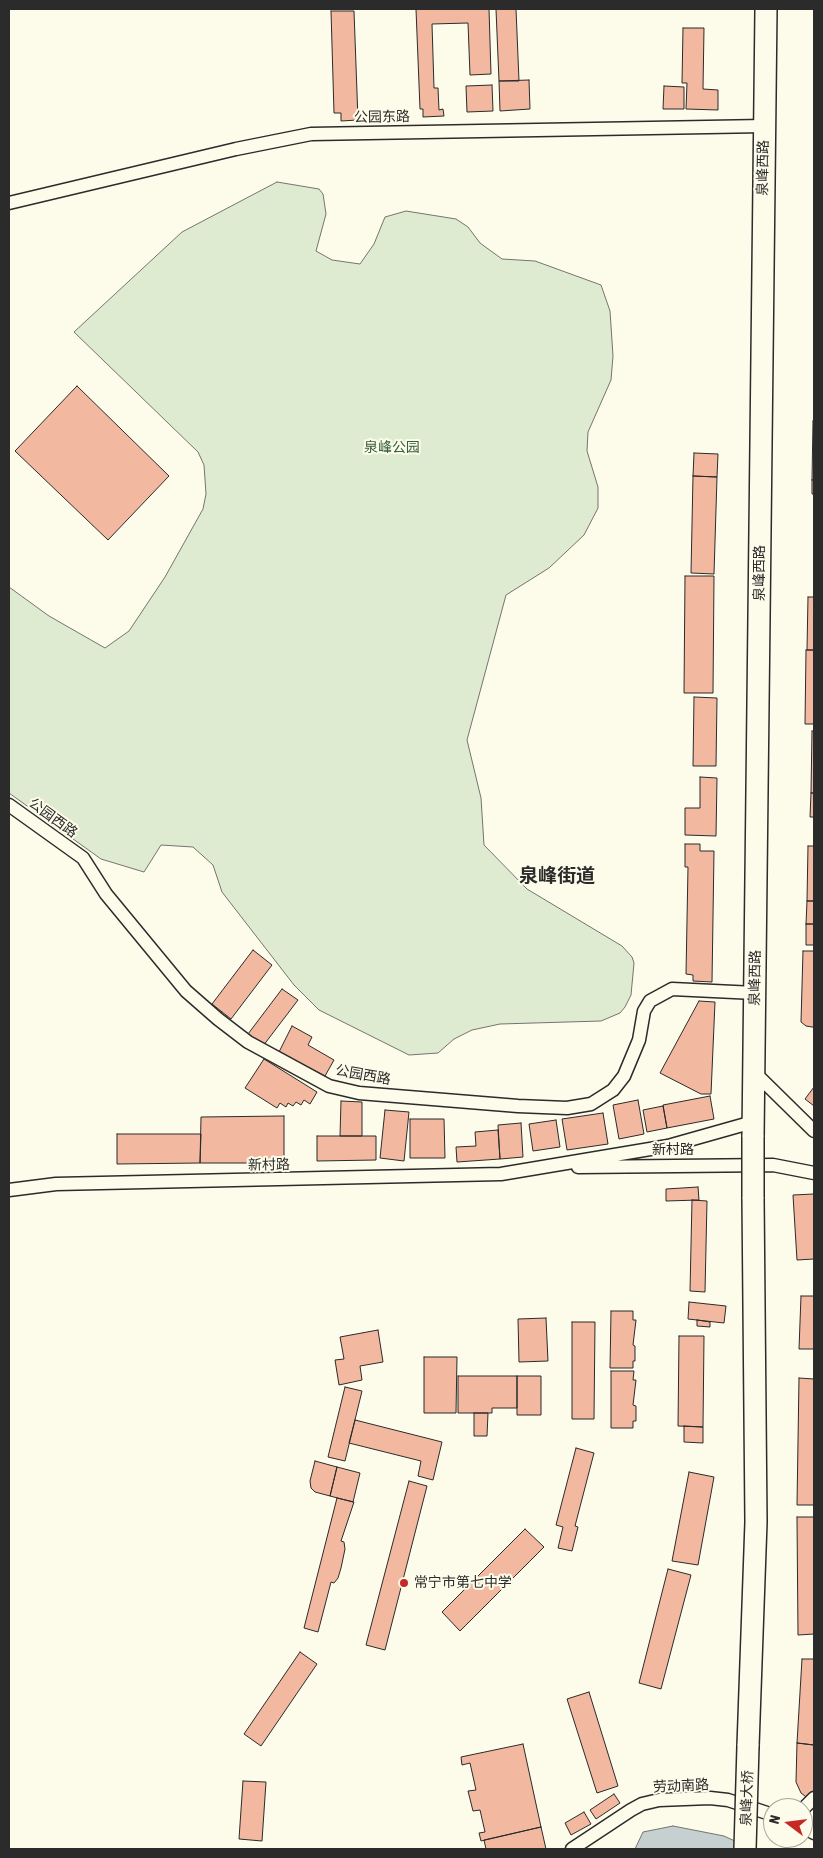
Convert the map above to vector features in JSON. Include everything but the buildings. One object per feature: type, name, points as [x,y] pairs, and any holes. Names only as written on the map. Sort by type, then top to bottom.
[{"type":"highway","name":"泉峰西路","points":[[753,1197],[766,9]]},
{"type":"highway","name":"泉峰大桥","points":[[745,1849],[756,1522],[753,1197]]},
{"type":"street","name":"公园东路","points":[[9,203],[236,149],[311,134],[764,126]]},
{"type":"street","name":"公园西路","points":[[9,805],[83,858],[106,894],[186,991],[248,1042],[329,1086],[359,1093],[518,1106],[567,1108],[590,1104],[613,1090],[624,1076],[639,1040],[644,1011],[650,1000],[672,989],[755,993]]},
{"type":"street","points":[[754,1072],[814,1131]]},
{"type":"street","name":"新村路","points":[[9,1190],[56,1184],[501,1174],[753,1130]]},
{"type":"street","name":"新村路","points":[[530,1169],[632,1165],[772,1165],[814,1173]]},
{"type":"street","name":"劳动南路","points":[[572,1849],[636,1807],[659,1800],[710,1798],[728,1800],[763,1812]]},
{"type":"green space","name":"泉峰公园","points":[[277,182],[319,189],[323,194],[326,214],[316,251],[332,260],[360,264],[374,244],[385,217],[406,211],[456,219],[468,227],[480,243],[502,259],[535,261],[601,285],[610,311],[613,356],[611,380],[588,432],[587,451],[598,487],[598,508],[584,535],[549,568],[506,595],[467,740],[481,798],[484,845],[527,889],[622,946],[632,957],[634,963],[631,995],[620,1013],[601,1021],[500,1024],[472,1030],[454,1039],[438,1053],[409,1055],[319,1010],[294,985],[222,892],[213,865],[193,847],[161,845],[144,872],[101,859],[9,793],[9,587],[49,616],[105,648],[129,631],[165,577],[203,509],[206,494],[204,465],[198,452],[74,332],[182,232]]},
{"type":"shaded area","points":[[673,1826],[724,1836],[752,1849],[635,1849],[643,1832]]},
{"type":"place","name":"常宁市第七中学","points":[[404,1583]]},
{"type":"district","name":"泉峰街道","points":[[557,876]]}]
